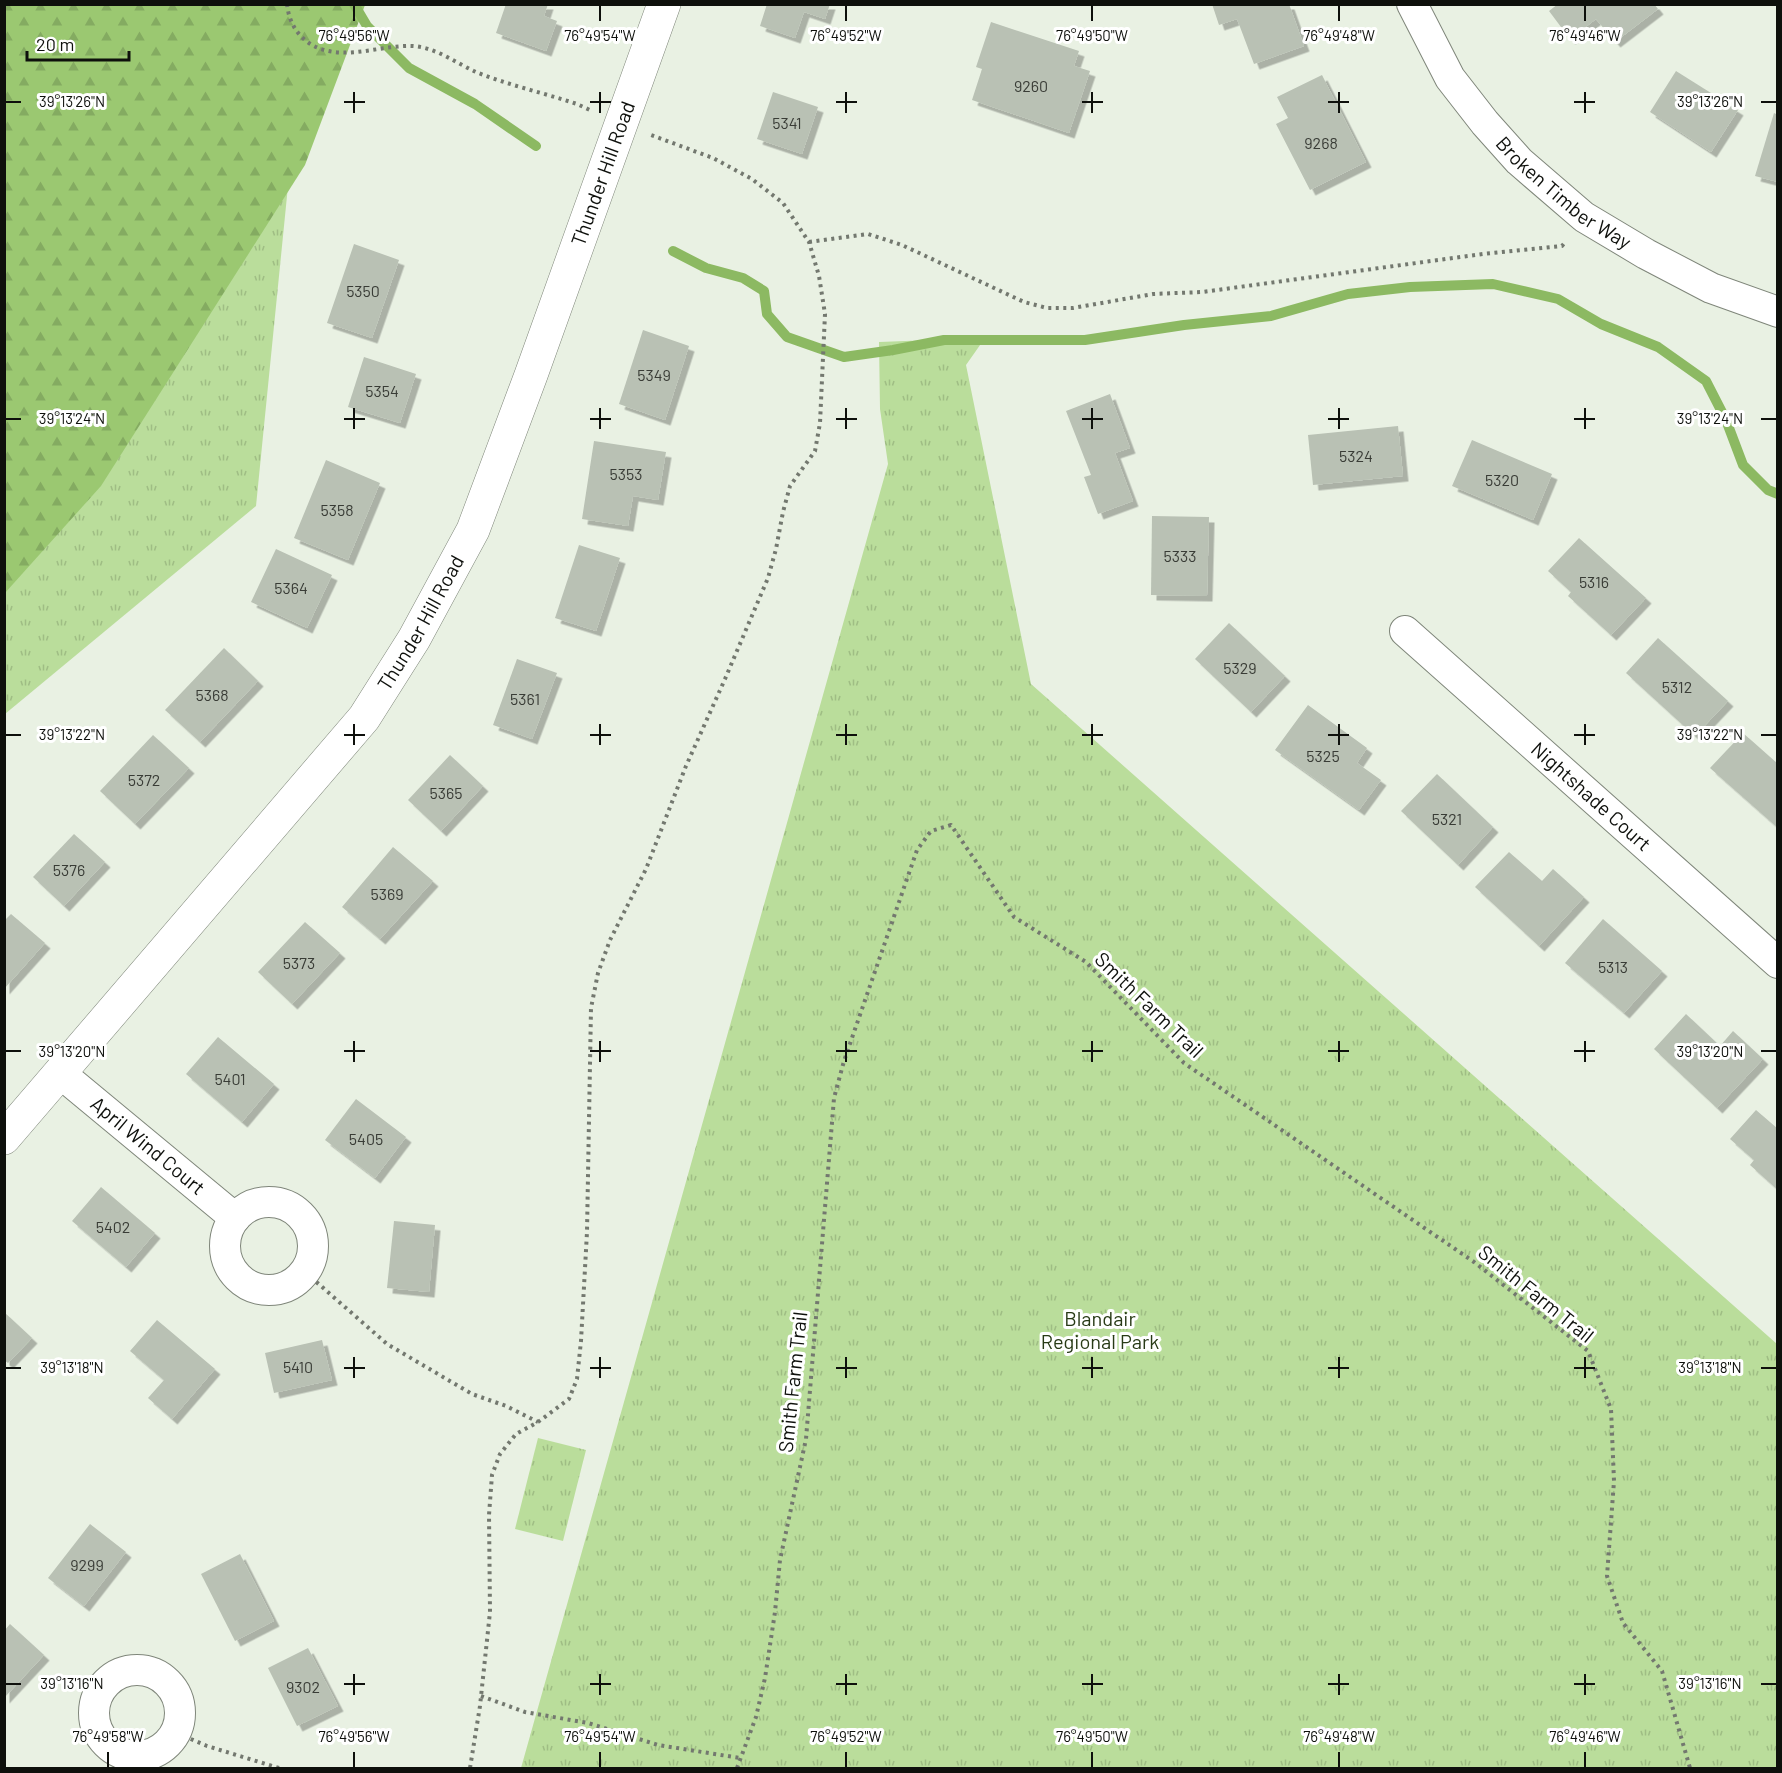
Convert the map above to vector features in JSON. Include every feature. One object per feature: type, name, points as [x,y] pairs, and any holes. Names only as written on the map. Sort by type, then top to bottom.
[{"type":"street","name":"Thunder Hill Road","points":[[4,1138],[364,718],[414,639],[473,530],[664,4]]},
{"type":"street","name":"Broken Timber Way","points":[[1412,4],[1450,78],[1485,123],[1519,161],[1584,217],[1646,254],[1711,288],[1778,312]]},
{"type":"street","name":"Nightshade Court","points":[[1405,631],[1778,963]]},
{"type":"street","name":"April Wind Court","points":[[60,1073],[235,1218]]},
{"type":"street","points":[[260,1202],[276,1202],[290,1206],[302,1216],[313,1236],[312,1259],[305,1272],[295,1283],[268,1291],[242,1282],[232,1271],[226,1258],[224,1244],[235,1218],[246,1208],[260,1202]]},
{"type":"street","points":[[138,1670],[152,1672],[165,1679],[175,1690],[181,1704],[181,1719],[177,1733],[169,1744],[158,1752],[145,1757],[110,1761],[106,1744],[98,1732],[94,1718],[95,1704],[100,1690],[110,1679],[123,1672],[138,1670]]},
{"type":"path","points":[[287,4],[288,16],[297,34],[319,48],[336,52],[414,46],[436,52],[477,72],[577,104]]},
{"type":"path","points":[[470,1768],[490,1612],[489,1515],[492,1475],[500,1454],[516,1434],[569,1400],[578,1379],[587,1232],[591,1008],[598,973],[610,940],[646,869],[686,766],[768,578],[790,486],[815,451],[820,423],[825,314],[819,276],[809,242],[783,203],[752,179],[713,158],[660,138]]},
{"type":"path","points":[[809,242],[868,234],[902,245],[1024,302],[1047,308],[1073,308],[1153,294],[1202,292],[1483,254],[1562,246],[1584,217]]},
{"type":"path","name":"Smith Farm Trail","points":[[737,1768],[756,1717],[765,1678],[776,1612],[780,1560],[806,1439],[834,1098],[844,1061],[917,850],[931,831],[951,825],[1014,916],[1086,962],[1184,1064],[1474,1262],[1588,1351],[1611,1409],[1614,1482],[1607,1576],[1623,1623],[1662,1671],[1690,1768]]},
{"type":"path","points":[[305,1272],[387,1344],[472,1394],[506,1406],[538,1422]]},
{"type":"path","points":[[481,1696],[525,1712],[588,1723],[658,1745],[741,1758]]},
{"type":"path","points":[[177,1733],[207,1746],[279,1768]]},
{"type":"green space","points":[[5,4],[365,5],[305,165],[101,486],[5,593]]},
{"type":"green space","points":[[5,5],[297,96],[256,506],[5,714]]},
{"type":"green space","name":"Blandair Regional Park","points":[[985,338],[966,365],[1031,684],[1777,1344],[1777,1768],[521,1768],[888,464],[880,409],[879,342]]},
{"type":"green space","points":[[538,1438],[586,1450],[563,1541],[515,1529]]},
{"type":"building","points":[[506,4],[548,4],[544,16],[557,21],[546,51],[496,33]]},
{"type":"building","points":[[767,4],[830,4],[825,19],[804,12],[795,38],[760,26]]},
{"type":"building","points":[[1212,4],[1289,4],[1304,46],[1254,64],[1237,19],[1219,25]]},
{"type":"building","points":[[1558,4],[1654,4],[1658,9],[1615,42],[1596,19],[1570,39],[1549,11]]},
{"type":"building","points":[[991,22],[1079,51],[1074,66],[1090,71],[1069,133],[972,100],[982,69],[976,67]]},
{"type":"building","points":[[1676,71],[1738,110],[1711,152],[1650,112]]},
{"type":"building","points":[[1322,75],[1366,162],[1310,190],[1276,124],[1288,118],[1277,97]]},
{"type":"building","points":[[773,92],[818,107],[802,154],[757,139]]},
{"type":"building","points":[[1774,113],[1778,115],[1778,182],[1755,176]]},
{"type":"building","points":[[354,244],[399,260],[372,338],[327,323]]},
{"type":"building","points":[[643,330],[689,346],[665,420],[619,404]]},
{"type":"building","points":[[364,357],[416,374],[400,423],[348,407]]},
{"type":"building","points":[[1110,394],[1130,448],[1115,453],[1133,501],[1098,514],[1084,477],[1091,475],[1066,411]]},
{"type":"building","points":[[1398,426],[1403,476],[1313,485],[1308,435]]},
{"type":"building","points":[[1472,440],[1552,474],[1533,520],[1452,486]]},
{"type":"building","points":[[594,441],[666,452],[658,500],[633,496],[628,526],[582,519]]},
{"type":"building","points":[[326,460],[380,483],[348,560],[294,538]]},
{"type":"building","points":[[1152,516],[1209,517],[1207,596],[1151,595]]},
{"type":"building","points":[[1579,538],[1646,598],[1611,635],[1568,596],[1571,592],[1548,571]]},
{"type":"building","points":[[579,545],[620,558],[596,631],[555,618]]},
{"type":"building","points":[[276,549],[332,575],[307,628],[251,602]]},
{"type":"building","points":[[1229,623],[1285,676],[1251,712],[1195,659]]},
{"type":"building","points":[[1658,638],[1728,701],[1695,736],[1626,673]]},
{"type":"building","points":[[224,648],[258,681],[200,742],[165,710]]},
{"type":"building","points":[[517,659],[557,673],[532,739],[493,725]]},
{"type":"building","points":[[1308,705],[1367,748],[1357,763],[1381,780],[1359,810],[1275,750]]},
{"type":"building","points":[[1743,733],[1778,764],[1778,828],[1710,768]]},
{"type":"building","points":[[153,735],[189,768],[135,824],[100,791]]},
{"type":"building","points":[[450,755],[483,786],[441,831],[408,800]]},
{"type":"building","points":[[1437,774],[1493,827],[1458,865],[1401,811]]},
{"type":"building","points":[[74,834],[105,862],[64,906],[33,877]]},
{"type":"building","points":[[393,847],[433,881],[380,939],[342,907]]},
{"type":"building","points":[[1509,852],[1542,881],[1553,869],[1584,897],[1539,946],[1475,887]]},
{"type":"building","points":[[11,914],[45,943],[4,989],[4,921]]},
{"type":"building","points":[[1603,919],[1662,971],[1624,1013],[1565,963]]},
{"type":"building","points":[[305,922],[340,953],[292,1004],[258,972]]},
{"type":"building","points":[[1686,1014],[1720,1046],[1733,1031],[1763,1059],[1717,1108],[1654,1049]]},
{"type":"building","points":[[218,1037],[274,1084],[242,1122],[186,1074]]},
{"type":"building","points":[[356,1099],[406,1137],[375,1178],[325,1140]]},
{"type":"building","points":[[1756,1110],[1778,1129],[1778,1190],[1750,1165],[1754,1160],[1730,1139]]},
{"type":"building","points":[[101,1187],[155,1233],[126,1267],[72,1221]]},
{"type":"building","points":[[394,1221],[435,1225],[429,1292],[387,1288]]},
{"type":"building","points":[[4,1312],[32,1338],[8,1363],[4,1360]]},
{"type":"building","points":[[157,1320],[215,1369],[172,1419],[148,1398],[164,1380],[130,1351]]},
{"type":"building","points":[[322,1340],[332,1380],[274,1393],[265,1353]]},
{"type":"building","points":[[90,1524],[126,1552],[84,1606],[48,1578]]},
{"type":"building","points":[[240,1554],[274,1621],[235,1641],[201,1574]]},
{"type":"building","points":[[10,1624],[44,1655],[4,1698],[4,1631]]},
{"type":"building","points":[[308,1648],[338,1706],[297,1726],[268,1668]]},
{"type":"waterway","points":[[354,4],[367,26],[409,68],[475,104],[536,146]]},
{"type":"waterway","points":[[673,251],[706,268],[743,278],[764,291],[767,314],[787,337],[844,357],[944,340],[1085,340],[1184,325],[1271,316],[1348,294],[1410,287],[1493,284],[1558,299],[1601,324],[1658,347],[1706,381],[1726,420],[1743,465],[1768,490],[1778,494]]}]
